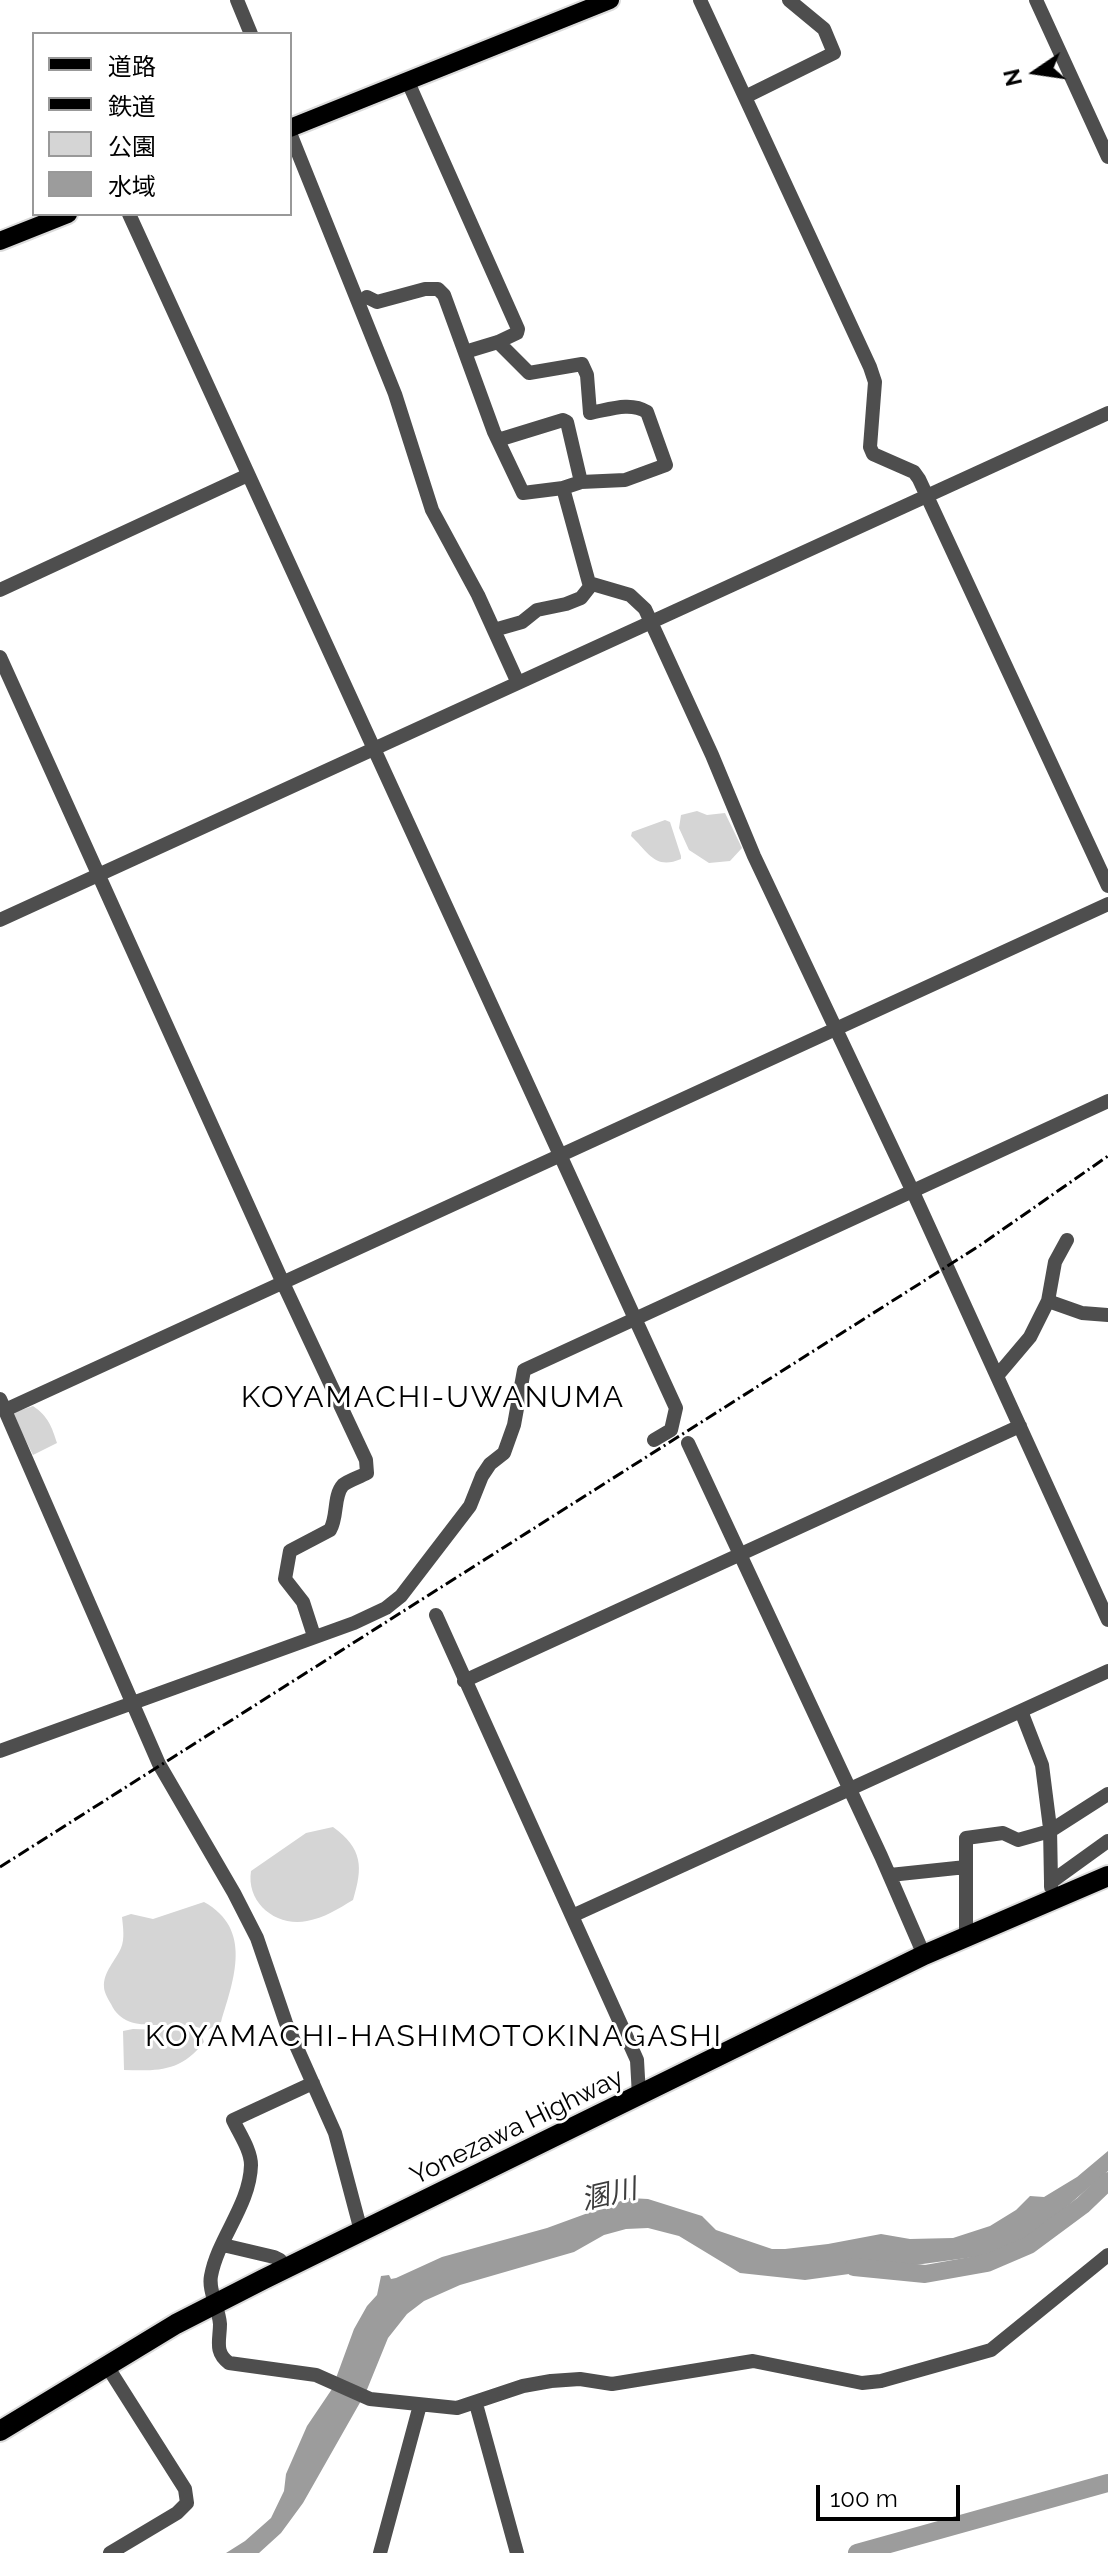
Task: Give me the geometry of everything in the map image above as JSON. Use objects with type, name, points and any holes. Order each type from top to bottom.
[{"type":"highway","points":[[975,1934],[1108,1864]]},
{"type":"highway","points":[[1051,1892],[1108,1876]]},
{"type":"highway","name":"Yonezawa Highway","points":[[0,2431],[217,2303],[924,1955],[975,1934]]},
{"type":"main road","points":[[292,129],[610,0]]},
{"type":"main road","points":[[0,240],[63,216]]},
{"type":"street","points":[[237,0],[250,32]]},
{"type":"street","points":[[700,0],[875,382],[870,447],[873,454],[914,472],[1108,886]]},
{"type":"street","points":[[745,97],[834,53],[824,29],[789,0]]},
{"type":"street","points":[[1036,0],[1108,157]]},
{"type":"street","points":[[408,82],[516,319],[517,333],[465,352]]},
{"type":"street","points":[[292,135],[395,394],[432,510],[478,595],[518,683]]},
{"type":"street","points":[[130,216],[676,1408],[671,1430],[654,1440]]},
{"type":"street","points":[[367,297],[377,302],[425,289],[438,289],[444,295],[498,440],[523,493],[563,488],[581,482],[625,480],[666,465],[647,412],[641,408],[620,406],[590,413]]},
{"type":"street","points":[[498,342],[529,373],[582,364],[587,375],[590,413],[571,440]]},
{"type":"street","points":[[0,920],[1108,413]]},
{"type":"street","points":[[498,440],[563,420],[567,422],[581,482]]},
{"type":"street","points":[[0,590],[248,475]]},
{"type":"street","points":[[563,488],[589,583],[630,595],[645,609],[754,856],[838,1030],[1108,1620]]},
{"type":"street","points":[[494,630],[522,622],[537,610],[581,598],[592,584]]},
{"type":"street","points":[[0,657],[366,1460],[367,1473],[344,1484],[339,1493],[330,1530],[290,1551],[285,1579],[303,1602],[314,1636]]},
{"type":"street","points":[[361,2231],[335,2133],[286,2023],[257,1938],[159,1764],[2,1405],[283,1283],[1108,904]]},
{"type":"street","points":[[0,1751],[354,1623],[386,1608],[401,1596],[430,1562],[470,1506],[482,1476],[504,1453],[514,1425],[524,1370],[1108,1101]]},
{"type":"street","points":[[997,1376],[1030,1337],[1048,1301],[1055,1262],[1067,1240]]},
{"type":"street","points":[[1048,1301],[1082,1313],[1108,1315]]},
{"type":"street","points":[[464,1681],[1020,1426]]},
{"type":"street","points":[[688,1443],[890,1875],[924,1955]]},
{"type":"street","points":[[436,1615],[637,2060],[639,2096]]},
{"type":"street","points":[[572,1916],[1108,1671]]},
{"type":"street","points":[[1021,1711],[1042,1765],[1050,1831],[1051,1892]]},
{"type":"street","points":[[975,1934],[966,1867],[966,1838],[1003,1833],[1018,1840],[1050,1831],[1108,1794]]},
{"type":"street","points":[[1051,1892],[1108,1841]]},
{"type":"street","points":[[890,1875],[966,1867]]},
{"type":"street","points":[[313,2083],[233,2120],[251,2163],[239,2210],[211,2278],[220,2326],[217,2342],[219,2352],[226,2361],[316,2375],[370,2399],[457,2408],[523,2386],[551,2381],[580,2379],[612,2384],[753,2361],[862,2383],[881,2381],[991,2350],[1108,2255]]},
{"type":"street","points":[[223,2245],[274,2257],[287,2268]]},
{"type":"street","points":[[107,2366],[185,2489],[187,2503],[177,2513],[110,2553]]},
{"type":"street","points":[[476,2404],[517,2553]]},
{"type":"street","points":[[380,2553],[420,2405]]},
{"type":"green space","points":[[697,811],[707,815],[725,813],[742,848],[730,861],[709,863],[689,850],[679,828],[681,815]]},
{"type":"green space","points":[[665,820],[670,822],[681,856],[681,859],[672,862],[653,858],[631,836],[632,832]]},
{"type":"green space","points":[[33,1406],[49,1422],[57,1443],[33,1455],[12,1413]]},
{"type":"green space","points":[[333,1827],[350,1843],[358,1859],[353,1900],[307,1921],[295,1922],[274,1916],[253,1893],[251,1871],[306,1833]]},
{"type":"green space","points":[[204,1902],[219,1913],[229,1926],[234,1940],[234,1972],[221,2022],[206,2031],[195,2026],[141,2024],[119,2015],[107,1998],[104,1982],[122,1944],[122,1917],[131,1914],[153,1919]]},
{"type":"green space","points":[[123,2031],[193,2031],[202,2036],[204,2042],[187,2059],[168,2068],[124,2070]]},
{"type":"water","points":[[1108,2151],[1108,2171],[1034,2235],[996,2254],[805,2280],[740,2273],[679,2236],[648,2228],[626,2229],[604,2235],[574,2252],[460,2285],[424,2301],[407,2314],[388,2338],[366,2392],[303,2503],[281,2533],[259,2553],[226,2553],[271,2518],[307,2426],[332,2389],[354,2329],[377,2295],[381,2276],[396,2278],[442,2257],[547,2228],[629,2198],[648,2199],[702,2216],[716,2230],[772,2249],[828,2244],[881,2234],[910,2239],[953,2238],[990,2226],[1016,2210],[1030,2196],[1044,2197],[1077,2177]]},
{"type":"waterway","name":"溷川","points":[[854,2267],[925,2274],[987,2263],[1029,2245],[1083,2205],[1108,2181]]},
{"type":"waterway","points":[[857,2553],[1108,2483]]},
{"type":"railway","points":[[0,1867],[979,1246],[1108,1156]]},
{"type":"district","name":"KOYAMACHI-UWANUMA","points":[[433,1398]]},
{"type":"district","name":"KOYAMACHI-HASHIMOTOKINAGASHI","points":[[434,2037]]}]
